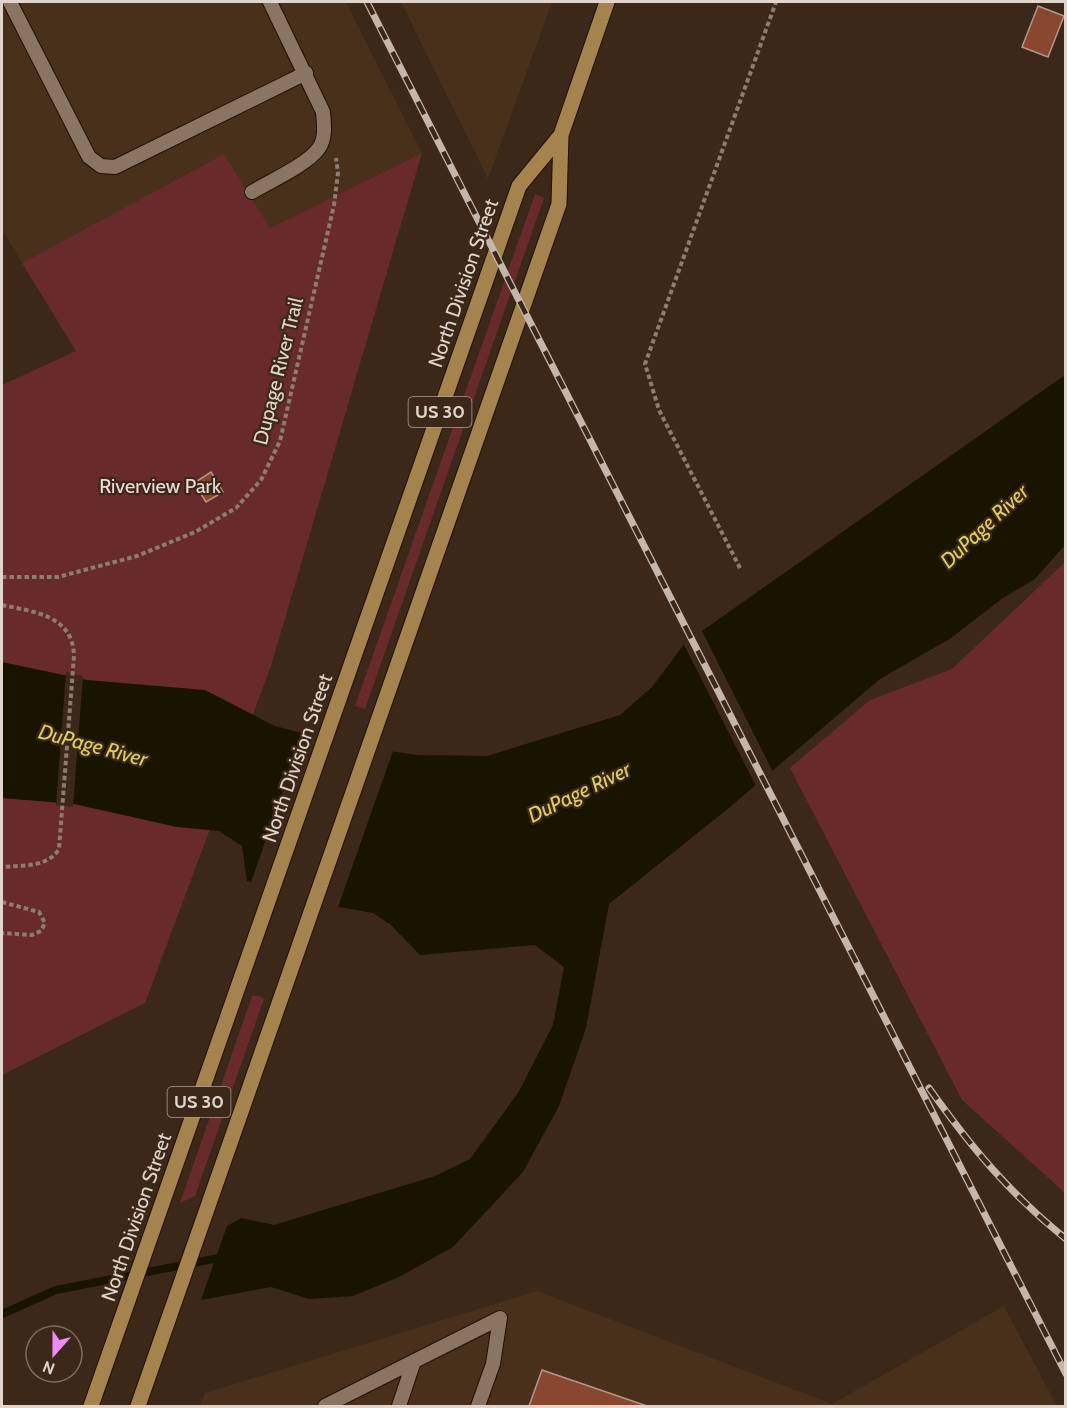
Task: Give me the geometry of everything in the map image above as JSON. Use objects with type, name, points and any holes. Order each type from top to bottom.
[{"type":"main road","name":"North Division Street","points":[[138,1407],[559,204],[561,135],[607,2]]},
{"type":"main road","name":"North Division Street","points":[[92,1404],[519,186],[561,135]]},
{"type":"lane","points":[[10,2],[89,157],[101,166],[116,167],[306,72]]},
{"type":"lane","points":[[252,192],[309,157],[320,147],[325,130],[323,112],[306,72],[270,2]]},
{"type":"lane","points":[[325,1407],[500,1318],[493,1364],[478,1407]]},
{"type":"lane","points":[[399,1407],[414,1361]]},
{"type":"path","points":[[740,568],[658,410],[645,364],[776,2]]},
{"type":"path","name":"Dupage River Trail","points":[[2,578],[58,577],[137,556],[195,532],[236,508],[261,480],[280,441],[334,205],[338,173],[336,151],[325,130]]},
{"type":"path","points":[[2,605],[59,621],[69,632],[74,656],[59,849],[53,859],[39,864],[2,867]]},
{"type":"path","points":[[2,903],[39,912],[45,923],[41,931],[32,935],[2,933]]},
{"type":"shaded area","points":[[2,2],[346,2],[422,153],[270,228],[219,157],[22,263],[2,229]]},
{"type":"shaded area","points":[[401,2],[552,2],[488,179]]},
{"type":"shaded area","points":[[537,1291],[832,1404],[1004,1306],[1057,1406],[200,1406],[205,1393]]},
{"type":"green space","name":"Riverview Park","points":[[422,153],[271,666],[145,1003],[2,1075],[2,385],[76,351],[22,263],[224,154],[270,228]]},
{"type":"green space","points":[[535,194],[544,198],[365,709],[355,706]]},
{"type":"green space","points":[[1065,562],[1065,1193],[962,1100],[790,768],[870,700],[952,669]]},
{"type":"green space","points":[[252,996],[260,996],[264,999],[195,1196],[180,1203]]},
{"type":"water","name":"DuPage River","points":[[1065,375],[1065,545],[1035,579],[1003,598],[951,638],[880,679],[730,807],[609,904],[586,1028],[559,1106],[523,1172],[453,1247],[399,1277],[353,1296],[309,1299],[271,1287],[201,1300],[227,1226],[241,1218],[274,1225],[435,1176],[470,1159],[518,1093],[553,1025],[564,967],[535,945],[420,955],[391,925],[373,913],[339,907],[247,881],[242,846],[219,831],[177,827],[74,804],[2,798],[2,662],[87,680],[205,690],[275,726],[343,744],[417,755],[487,756],[620,715],[652,687],[685,643]]},
{"type":"pier","points":[[700,627],[774,774],[757,788],[682,641]]},
{"type":"pier","points":[[66,672],[83,676],[73,807],[56,805]]},
{"type":"pier","points":[[304,731],[343,741],[394,748],[337,910],[250,885]]},
{"type":"building","points":[[1038,6],[1064,16],[1048,57],[1022,47]]},
{"type":"building","points":[[211,472],[223,492],[206,502],[194,483]]},
{"type":"building","points":[[542,1370],[647,1406],[529,1406]]},
{"type":"waterway","points":[[2,1314],[56,1290],[224,1257]]},
{"type":"railway","points":[[367,2],[1066,1374]]},
{"type":"railway","points":[[929,1088],[960,1130],[1009,1187],[1066,1239]]}]
